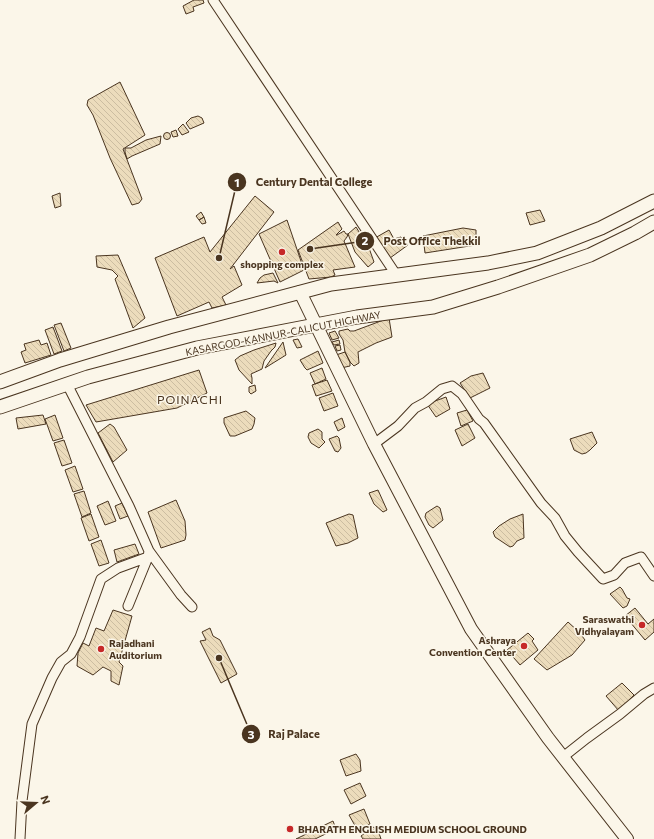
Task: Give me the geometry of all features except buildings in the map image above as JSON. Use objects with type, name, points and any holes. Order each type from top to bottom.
[{"type":"highway","points":[[0,382],[60,360],[169,327],[331,284],[488,263],[537,253],[601,228],[654,201]]},
{"type":"highway","name":"KASARGOD-KANNUR-CALICUT HIGHWAY","points":[[0,407],[88,377],[197,348],[357,317],[433,307],[590,256],[654,222]]},
{"type":"main road","points":[[300,292],[374,444],[471,629],[564,757],[627,839]]},
{"type":"street","points":[[213,0],[397,276]]},
{"type":"street","points":[[67,384],[129,506],[149,554],[192,607]]},
{"type":"street","points":[[374,444],[398,426],[415,408],[430,399],[442,389],[452,386],[462,394],[479,419],[484,423],[541,503],[555,518],[565,536],[603,579],[614,575],[625,563],[641,557],[654,576]]},
{"type":"street","points":[[128,606],[149,554]]},
{"type":"street","points":[[20,839],[22,801],[32,724],[52,678],[61,662],[71,654],[102,579],[118,568],[149,554]]},
{"type":"street","points":[[564,757],[644,694],[654,688]]},
{"type":"place","name":"Post Office Thekkil","points":[[310,249]]},
{"type":"place","name":"shopping complex","points":[[282,252]]},
{"type":"place","name":"Century Dental College","points":[[219,258]]},
{"type":"place","name":"Saraswathi Vidhyalayam","points":[[642,625]]},
{"type":"place","name":"Ashraya Convention Center","points":[[524,646]]},
{"type":"place","name":"Rajadhani Auditorium","points":[[101,649]]},
{"type":"place","name":"Raj Palace","points":[[219,658]]},
{"type":"place","name":"BHARATH ENGLISH MEDIUM SCHOOL GROUND","points":[[290,829]]},
{"type":"district","name":"POINACHI","points":[[190,399]]}]
